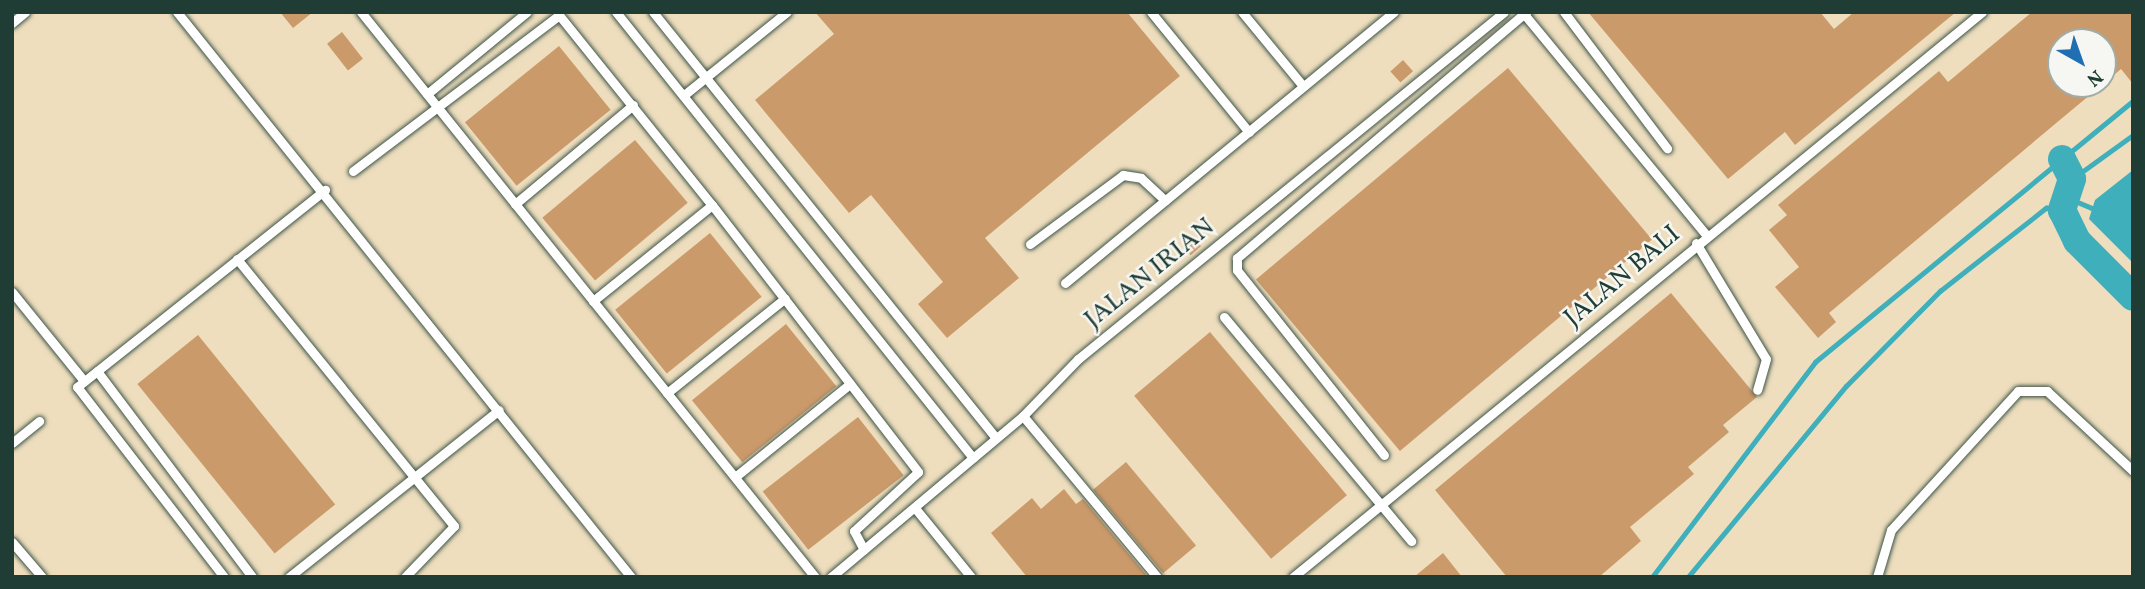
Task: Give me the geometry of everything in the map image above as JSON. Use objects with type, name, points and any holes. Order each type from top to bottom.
[{"type":"lane","points":[[12,23],[25,12]]},
{"type":"lane","points":[[177,12],[325,190],[631,577]]},
{"type":"lane","points":[[361,12],[815,577]]},
{"type":"lane","points":[[427,94],[527,12]]},
{"type":"lane","points":[[616,12],[973,458]]},
{"type":"lane","points":[[653,12],[996,438]]},
{"type":"lane","points":[[684,95],[787,12]]},
{"type":"lane","points":[[1151,12],[1249,132]]},
{"type":"lane","points":[[1242,12],[1303,86]]},
{"type":"lane","points":[[1065,283],[1394,12]]},
{"type":"lane","name":"JALAN IRIAN","points":[[831,577],[1023,416],[1078,359],[1504,12]]},
{"type":"lane","points":[[1564,12],[1667,148]]},
{"type":"lane","name":"JALAN BALI","points":[[1293,577],[1696,243],[1982,12]]},
{"type":"lane","points":[[1384,455],[1237,270],[1237,258],[1525,13],[1706,235]]},
{"type":"lane","points":[[354,171],[559,15],[712,205],[918,472],[854,531],[864,550]]},
{"type":"lane","points":[[515,204],[633,105]]},
{"type":"lane","points":[[1030,244],[1123,175],[1141,178],[1166,200]]},
{"type":"lane","points":[[80,384],[325,190]]},
{"type":"lane","points":[[593,301],[712,205]]},
{"type":"lane","points":[[1696,243],[1762,349],[1767,368],[1757,390]]},
{"type":"lane","points":[[237,259],[411,478],[455,528],[416,573],[405,577]]},
{"type":"lane","points":[[12,292],[224,577]]},
{"type":"lane","points":[[667,393],[785,298]]},
{"type":"lane","points":[[1224,317],[1411,541]]},
{"type":"lane","points":[[97,371],[252,577]]},
{"type":"lane","points":[[735,477],[850,384]]},
{"type":"lane","points":[[1877,577],[1891,530],[2018,391],[2047,391],[2133,471]]},
{"type":"lane","points":[[289,577],[499,410]]},
{"type":"lane","points":[[1023,416],[1157,577]]},
{"type":"lane","points":[[12,443],[39,421]]},
{"type":"lane","points":[[915,508],[971,577]]},
{"type":"lane","points":[[12,542],[42,577]]},
{"type":"water","points":[[2133,170],[2133,263],[2089,219],[2095,200]]},
{"type":"building","points":[[280,12],[313,12],[293,28]]},
{"type":"building","points":[[815,12],[1127,12],[1180,76],[985,238],[1019,278],[947,338],[918,304],[943,282],[871,195],[849,213],[755,100],[834,34]]},
{"type":"building","points":[[1588,12],[1820,12],[1834,29],[1854,12],[1956,12],[1795,145],[1785,132],[1728,179]]},
{"type":"building","points":[[2032,12],[2133,12],[2133,84],[2121,69],[2117,72],[2117,28],[2047,28],[2047,98],[2086,98],[1829,313],[1836,322],[1818,338],[1775,287],[1799,267],[1769,230],[1787,215],[1778,205],[1939,71],[1948,82]]},
{"type":"building","points":[[342,32],[363,59],[348,70],[327,44]]},
{"type":"building","points":[[559,46],[611,110],[517,186],[465,122]]},
{"type":"building","points":[[1403,60],[1413,71],[1400,83],[1390,71]]},
{"type":"building","points":[[1508,68],[1652,240],[1400,451],[1256,279]]},
{"type":"building","points":[[635,140],[688,203],[595,281],[542,218]]},
{"type":"building","points":[[710,233],[762,297],[667,374],[615,310]]},
{"type":"building","points":[[1193,237],[1201,246],[1191,255],[1183,246]]},
{"type":"building","points":[[1671,293],[1757,397],[1723,425],[1729,432],[1688,467],[1694,474],[1630,527],[1641,541],[1599,577],[1507,577],[1435,490]]},
{"type":"building","points":[[786,324],[836,386],[742,462],[692,400]]},
{"type":"building","points":[[1210,332],[1347,495],[1271,559],[1134,396]]},
{"type":"building","points":[[198,335],[335,504],[275,554],[137,384]]},
{"type":"building","points":[[858,417],[904,475],[808,550],[763,491]]},
{"type":"building","points":[[1126,462],[1196,545],[1163,573],[1093,490]]},
{"type":"building","points":[[1064,489],[1076,504],[1083,499],[1148,577],[1027,577],[991,533],[1032,498],[1041,509]]},
{"type":"building","points":[[1443,553],[1462,577],[1414,577]]},
{"type":"waterway","points":[[1652,577],[1815,362],[2133,101]]},
{"type":"waterway","points":[[2072,179],[2133,135]]},
{"type":"waterway","points":[[2062,159],[2072,179],[2062,210],[2077,241],[2133,297]]},
{"type":"waterway","points":[[2066,197],[2092,208]]},
{"type":"waterway","points":[[1688,577],[1846,386],[1940,291],[2046,208],[2062,210]]}]
